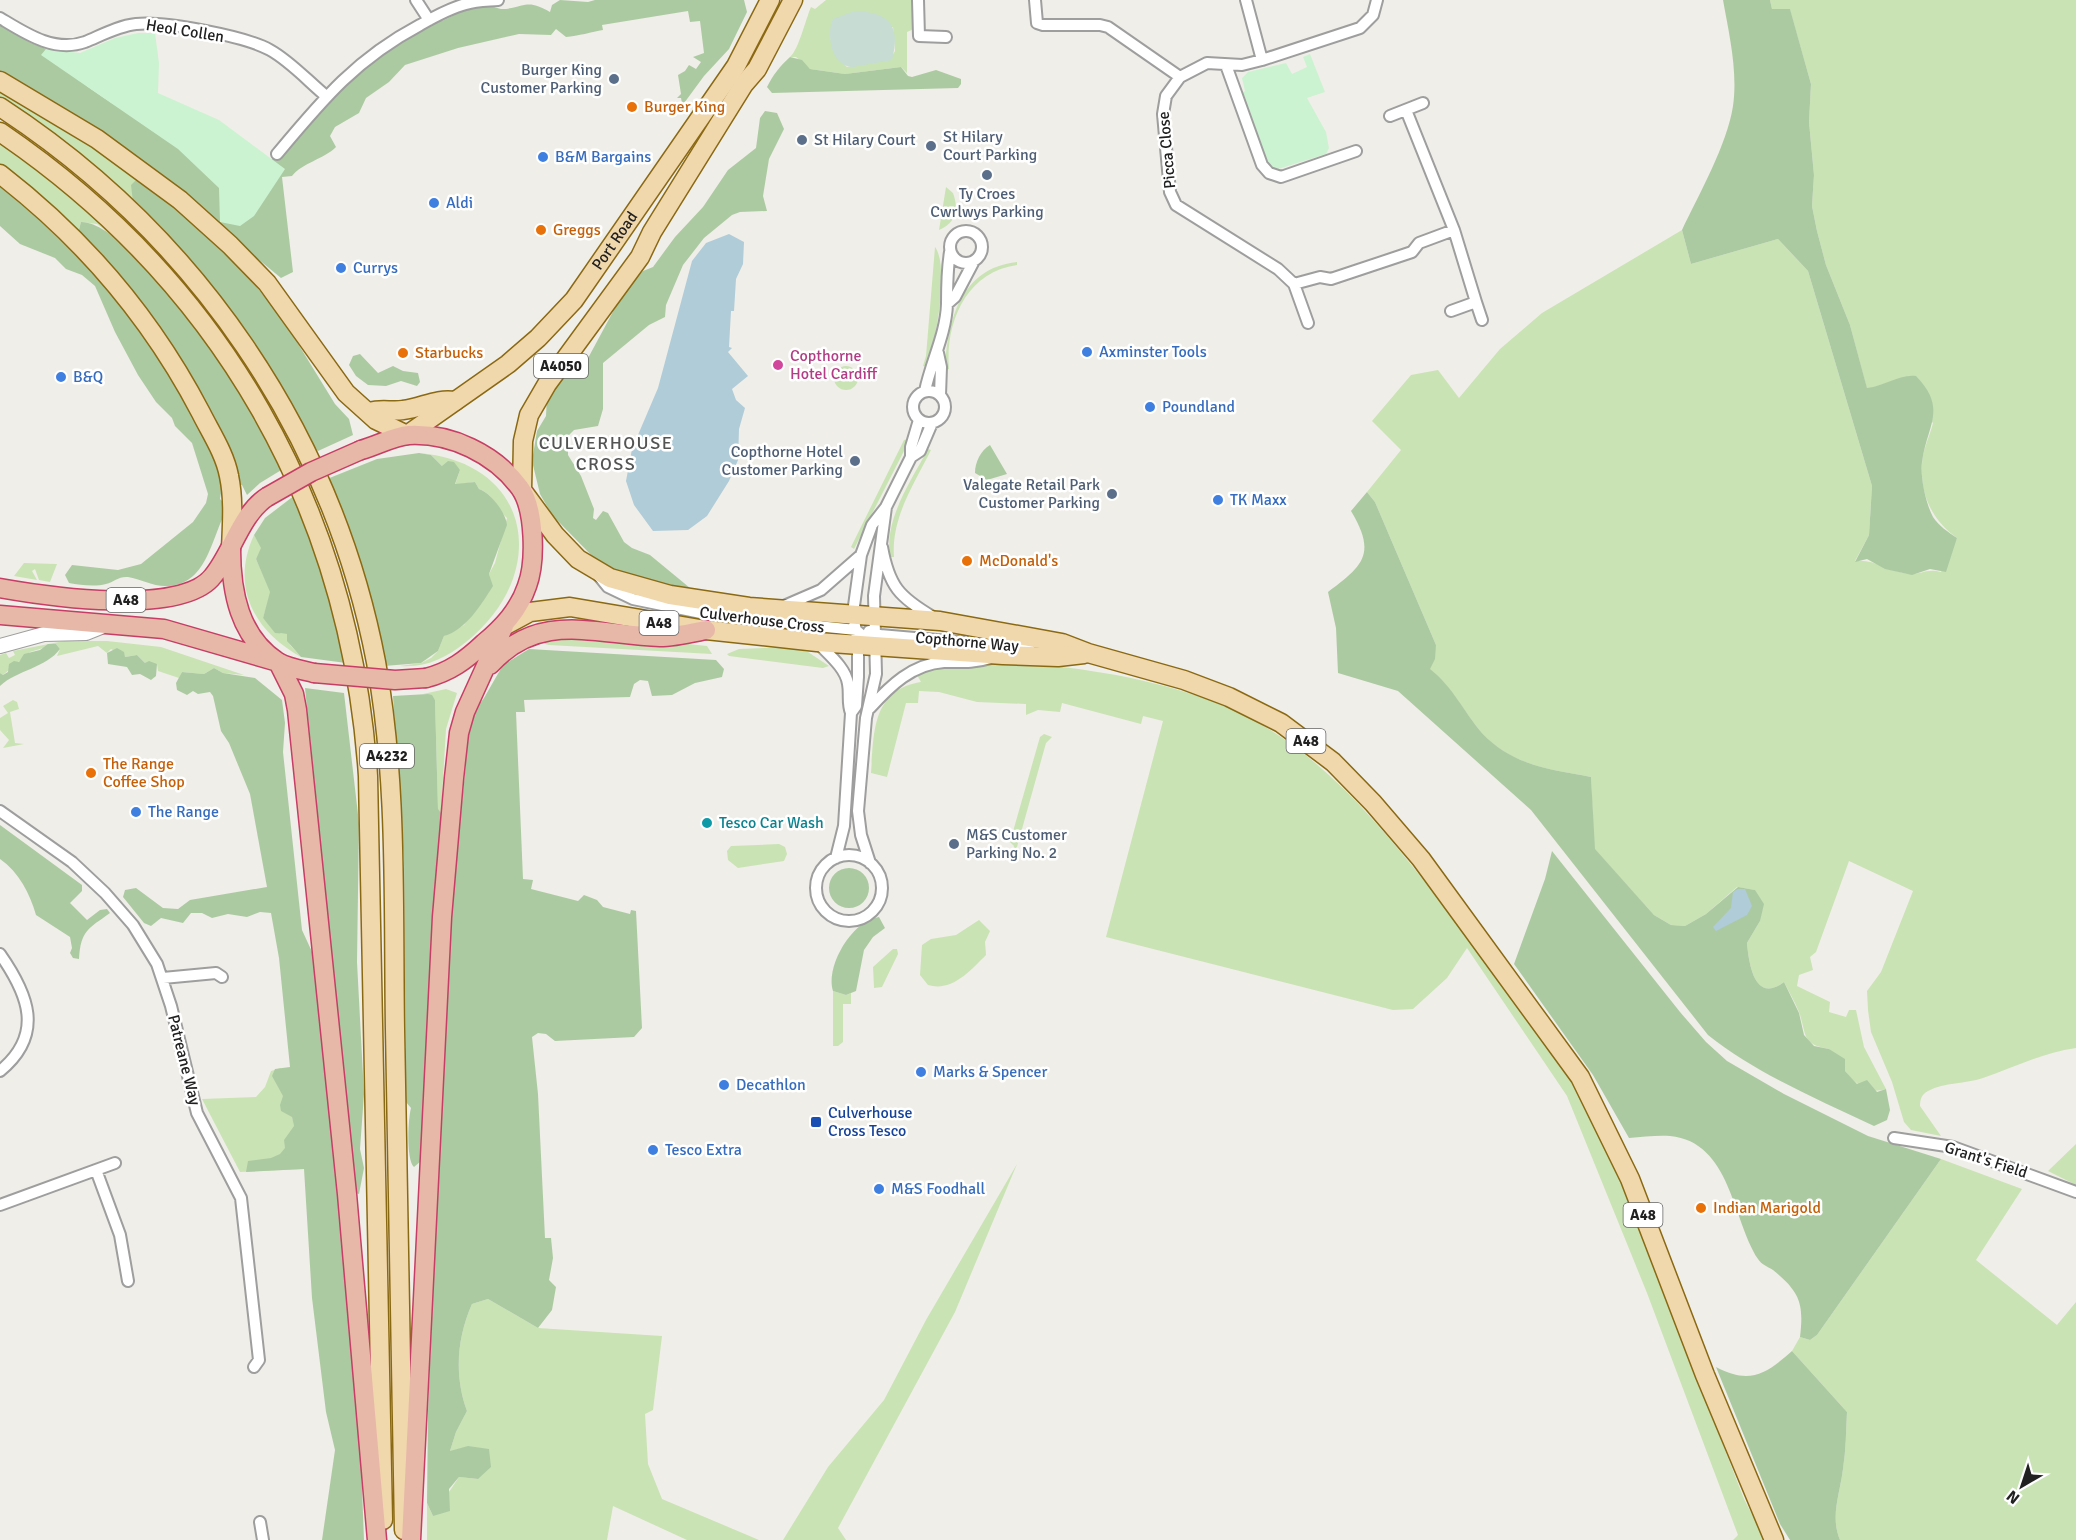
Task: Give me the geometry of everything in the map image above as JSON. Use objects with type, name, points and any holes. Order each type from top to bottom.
[{"type":"highway","points":[[376,1540],[347,1194],[297,710],[294,694],[278,662],[243,621],[234,594],[231,549],[253,511],[267,497],[301,477],[361,450],[407,435],[440,438],[468,446],[493,461],[522,490],[532,533],[533,559],[527,586],[480,675],[459,733],[442,917],[411,1540]]},
{"type":"highway","name":"A48","points":[[0,588],[99,600],[170,596],[199,588],[207,583],[231,549]]},
{"type":"highway","name":"A48","points":[[0,615],[164,629],[278,662]]},
{"type":"highway","points":[[278,662],[314,673],[395,680],[426,678],[450,670],[462,662],[504,626]]},
{"type":"highway","points":[[480,675],[508,648],[527,636],[545,630],[577,629],[662,637],[706,630]]},
{"type":"main road","name":"Port Road","points":[[407,435],[508,364],[538,338],[579,293],[736,66],[770,0]]},
{"type":"main road","name":"Port Road","points":[[522,490],[523,441],[534,404],[640,257],[652,231],[744,84],[756,69],[793,0]]},
{"type":"main road","points":[[0,81],[73,123],[129,160],[180,200],[230,245],[267,283],[336,382],[376,420],[407,435]]},
{"type":"main road","name":"A4232","points":[[0,107],[42,136],[107,188],[173,253],[216,304],[256,360],[300,439],[329,502],[352,567],[376,663],[391,809],[404,1540]]},
{"type":"main road","name":"A4232","points":[[0,132],[50,168],[114,222],[158,267],[199,315],[243,379],[283,449],[311,512],[339,598],[361,704],[368,776],[383,1540]]},
{"type":"main road","points":[[0,174],[48,213],[91,256],[163,346],[187,387],[225,463],[232,495],[231,549]]},
{"type":"main road","points":[[370,412],[381,408],[403,410],[441,399],[457,401]]},
{"type":"main road","name":"A48","points":[[522,490],[568,550],[610,579],[670,596],[775,609],[864,634],[1003,655],[1058,657],[1088,653]]},
{"type":"main road","name":"A48","points":[[504,626],[530,612],[570,607],[706,630],[817,642],[864,634]]},
{"type":"main road","name":"A48","points":[[864,634],[873,615],[940,621],[1062,643],[1088,653],[1204,687],[1281,723],[1333,762],[1355,783],[1421,859],[1580,1077],[1630,1179],[1705,1375],[1774,1540]]},
{"type":"street","points":[[417,0],[429,20]]},
{"type":"street","points":[[277,154],[326,96],[367,57],[429,20],[465,2],[498,0]]},
{"type":"street","points":[[918,0],[919,36],[946,37]]},
{"type":"street","points":[[1035,0],[1037,23],[1108,27],[1180,77],[1207,63],[1226,65],[1262,60],[1360,28],[1373,15],[1377,0]]},
{"type":"street","points":[[1246,0],[1262,60]]},
{"type":"street","name":"Heol Collen","points":[[0,18],[34,38],[58,44],[81,43],[123,26],[145,23],[239,40],[270,50],[326,96]]},
{"type":"street","points":[[1226,65],[1262,165],[1269,173],[1281,177],[1356,151]]},
{"type":"street","name":"Picca Close","points":[[1180,77],[1163,105],[1172,199],[1184,212],[1266,260],[1294,284],[1308,323]]},
{"type":"street","points":[[1390,116],[1424,103]]},
{"type":"street","points":[[1406,110],[1435,187],[1445,202],[1482,321]]},
{"type":"street","points":[[1294,284],[1320,277],[1331,279],[1412,252],[1419,243],[1454,230]]},
{"type":"street","points":[[972,232],[980,239],[982,247],[974,261],[963,263],[953,258],[950,243],[956,234],[972,232]]},
{"type":"street","name":"Copthorne Way","points":[[950,252],[945,294],[947,304],[938,353],[931,364],[925,391],[918,394],[913,405],[920,420],[911,447],[911,457],[886,507],[872,525],[861,555],[864,634],[978,642],[1034,649],[1058,657]]},
{"type":"street","name":"Copthorne Way","points":[[947,304],[955,297],[974,261]]},
{"type":"street","points":[[1451,311],[1476,302]]},
{"type":"street","name":"Copthorne Way","points":[[911,457],[920,451],[932,423],[941,419],[946,409],[940,395],[942,367],[938,353]]},
{"type":"street","points":[[925,391],[933,391],[940,395]]},
{"type":"street","points":[[920,420],[932,423]]},
{"type":"street","name":"Copthorne Way","points":[[873,615],[880,541],[886,507]]},
{"type":"street","name":"Copthorne Way","points":[[880,541],[885,565],[898,593],[911,605],[940,621]]},
{"type":"street","name":"Copthorne Way","points":[[775,609],[820,590],[861,555]]},
{"type":"street","name":"Culverhouse Cross","points":[[590,566],[608,587],[620,594],[670,608],[864,634]]},
{"type":"street","points":[[0,646],[52,632],[86,633],[111,623]]},
{"type":"street","name":"Culverhouse Cross","points":[[817,642],[842,670],[848,683],[851,713],[844,826],[836,858],[823,867],[816,888],[823,909],[842,920],[863,918],[878,904],[882,884],[878,873],[870,863],[858,818],[868,711],[874,685],[864,634]]},
{"type":"street","name":"Culverhouse Cross","points":[[851,713],[856,706],[864,634]]},
{"type":"street","points":[[868,711],[903,676],[921,667],[945,662],[972,664],[1003,655]]},
{"type":"street","name":"Patreane Way","points":[[0,811],[72,862],[105,893],[142,938],[163,978],[191,1095],[202,1123],[241,1198],[259,1360],[255,1367]]},
{"type":"street","points":[[836,858],[854,855],[870,863]]},
{"type":"street","points":[[0,954],[24,993],[28,1022],[18,1052],[0,1071]]},
{"type":"street","points":[[163,978],[216,973],[222,977]]},
{"type":"street","name":"Grant's Field","points":[[1894,1138],[1953,1147],[2076,1192]]},
{"type":"street","points":[[0,1205],[115,1163]]},
{"type":"street","points":[[96,1170],[120,1235],[128,1281]]},
{"type":"street","points":[[260,1522],[263,1540]]},
{"type":"green space","points":[[560,0],[588,2],[595,0],[744,0],[747,12],[729,49],[704,76],[679,110],[674,107],[682,103],[681,98],[677,98],[681,94],[678,75],[689,65],[696,69],[701,62],[693,57],[704,53],[700,21],[690,22],[688,11],[602,25],[603,30],[566,37],[556,29],[551,35],[519,34],[458,48],[405,65],[389,82],[366,98],[359,113],[335,127],[330,136],[336,147],[292,176],[282,177],[293,272],[281,278],[241,245],[230,231],[218,226],[0,74],[0,24],[29,42],[46,49],[88,87],[113,104],[228,136],[272,160],[275,151],[375,55],[442,18],[442,21],[472,6],[485,4],[506,9],[533,5],[550,12],[552,5]]},
{"type":"green space","points":[[826,0],[914,0],[914,29],[907,32],[907,73],[901,67],[845,74],[810,69],[796,57],[790,57],[799,41],[811,7],[815,9]],"holes":[[[893,27],[895,51],[890,59],[847,67],[836,56],[830,36]]]},
{"type":"green space","points":[[1723,0],[1770,0],[1772,9],[1790,9],[1811,84],[1809,122],[1814,175],[1812,206],[1826,265],[1850,325],[1867,388],[1904,377],[1916,376],[1931,398],[1933,418],[1924,449],[1922,475],[1930,512],[1941,526],[1957,538],[1946,572],[1930,569],[1912,575],[1885,569],[1867,559],[1855,562],[1869,535],[1872,486],[1808,271],[1778,239],[1691,264],[1682,230],[1719,153],[1733,106],[1734,66]]},
{"type":"green space","points":[[1770,0],[2076,0],[2076,1048],[2040,1057],[1983,1078],[1941,1086],[1926,1092],[1920,1101],[1920,1106],[1941,1136],[1911,1130],[1904,1122],[1892,1082],[1871,1032],[1868,1010],[1867,991],[1881,972],[1913,891],[1849,861],[1816,952],[1810,957],[1813,970],[1799,975],[1797,986],[1830,1002],[1829,1012],[1846,1017],[1849,1010],[1856,1010],[1864,1047],[1886,1089],[1876,1091],[1853,1080],[1829,1049],[1809,1041],[1797,1008],[1784,982],[1774,988],[1766,988],[1755,979],[1747,943],[1760,921],[1755,890],[1737,887],[1706,914],[1685,926],[1671,925],[1654,915],[1594,849],[1591,777],[1546,768],[1519,759],[1506,753],[1482,733],[1451,692],[1429,669],[1436,645],[1375,502],[1367,492],[1401,450],[1372,421],[1411,375],[1438,370],[1459,398],[1500,349],[1542,313],[1682,230],[1691,264],[1778,239],[1808,271],[1872,486],[1869,535],[1855,561],[1869,562],[1909,574],[1941,572],[1957,538],[1935,516],[1923,487],[1922,459],[1933,423],[1892,382],[1867,389],[1850,325],[1826,265],[1812,206],[1814,175],[1809,122],[1811,84],[1790,10],[1772,9]]},
{"type":"green space","points":[[855,11],[878,15],[890,24],[895,39],[892,60],[853,67],[846,66],[835,56],[830,41],[833,19]]},
{"type":"green space","points":[[138,33],[155,33],[159,63],[158,93],[219,120],[285,169],[254,216],[240,226],[220,222],[219,188],[178,149],[41,55],[46,49],[80,53],[115,38]]},
{"type":"green space","points":[[1310,54],[1325,92],[1307,98],[1326,132],[1329,148],[1326,154],[1275,170],[1269,165],[1243,92],[1245,91],[1242,78],[1248,72],[1286,63],[1292,74],[1307,67],[1303,57]]},
{"type":"green space","points":[[790,57],[802,60],[810,69],[845,74],[901,67],[908,76],[912,77],[936,70],[961,79],[961,84],[958,88],[772,93],[767,87]]},
{"type":"green space","points":[[0,88],[70,129],[146,182],[133,202],[95,168],[0,98]]},
{"type":"green space","points":[[765,111],[777,113],[784,129],[769,159],[763,196],[767,211],[740,212],[732,215],[704,238],[683,265],[666,305],[665,317],[649,325],[603,363],[603,409],[598,426],[574,430],[568,436],[568,455],[581,476],[594,509],[593,518],[596,520],[603,511],[608,513],[624,542],[650,555],[690,588],[683,590],[621,576],[597,561],[552,515],[540,494],[532,461],[537,431],[546,416],[547,397],[577,362],[587,360],[622,295],[643,271],[653,267],[675,237],[703,207],[728,170],[756,148],[760,118]]},
{"type":"green space","points":[[0,142],[70,193],[132,251],[97,224],[81,222],[78,233],[0,166]]},
{"type":"green space","points":[[136,180],[146,182],[191,217],[243,270],[284,321],[335,404],[349,419],[353,435],[318,451],[313,447],[263,357],[133,202],[131,185]]},
{"type":"green space","points":[[0,182],[77,250],[150,340],[210,446],[223,481],[220,499],[224,503],[225,513],[205,560],[190,579],[179,584],[160,586],[125,577],[92,586],[69,583],[65,575],[72,565],[118,570],[141,564],[193,522],[206,503],[208,494],[192,443],[175,426],[172,418],[156,402],[138,375],[115,332],[95,286],[82,275],[66,269],[55,258],[20,244],[0,226]]},
{"type":"green space","points":[[946,187],[953,193],[956,210],[949,224],[939,230]]},
{"type":"green space","points":[[81,222],[98,227],[119,241],[141,261],[206,337],[233,376],[283,469],[260,483],[247,495],[242,485],[238,484],[228,456],[78,233]]},
{"type":"green space","points":[[935,247],[941,271],[940,306],[927,367],[923,366],[926,356]]},
{"type":"green space","points":[[1017,262],[1017,265],[999,270],[984,278],[962,302],[951,334],[949,369],[945,370],[949,334],[960,300],[982,275],[998,266]]},
{"type":"green space","points":[[360,354],[378,373],[393,366],[403,371],[418,373],[420,382],[417,386],[401,381],[386,386],[368,385],[356,376],[349,365],[353,356]]},
{"type":"green space","points":[[846,366],[851,367],[857,373],[857,383],[851,389],[846,390],[841,389],[835,383],[834,378],[835,373],[841,367]]},
{"type":"green space","points":[[908,439],[854,549],[851,547],[904,440]]},
{"type":"green space","points":[[990,445],[1007,474],[987,480],[975,473],[975,469],[981,453]]},
{"type":"green space","points":[[928,449],[931,450],[900,515],[894,543],[894,557],[890,557],[889,543],[895,515]]},
{"type":"green space","points":[[419,453],[431,455],[442,466],[448,461],[454,462],[460,470],[455,484],[475,482],[479,489],[497,504],[507,525],[489,574],[493,586],[466,623],[444,636],[438,651],[421,663],[384,666],[353,544],[327,479],[377,459]]},
{"type":"green space","points":[[432,456],[457,461],[487,477],[507,500],[517,526],[518,555],[510,586],[493,615],[466,642],[451,653],[427,664],[400,666],[421,663],[431,658],[438,651],[444,636],[464,625],[492,586],[489,574],[495,563],[507,518],[492,498],[479,489],[475,482],[455,485],[460,470],[442,466]]},
{"type":"green space","points":[[1367,492],[1375,502],[1436,645],[1435,659],[1430,669],[1452,692],[1482,733],[1506,753],[1519,759],[1547,768],[1591,777],[1595,849],[1654,915],[1671,925],[1685,926],[1706,914],[1738,887],[1755,890],[1764,904],[1760,921],[1747,943],[1755,979],[1766,988],[1774,988],[1784,982],[1799,1013],[1804,1035],[1814,1046],[1829,1049],[1845,1059],[1845,1071],[1857,1084],[1867,1080],[1877,1092],[1886,1089],[1890,1110],[1887,1120],[1874,1126],[1831,1106],[1767,1074],[1708,1035],[1531,810],[1398,691],[1338,673],[1336,628],[1328,592],[1358,566],[1362,558],[1363,538],[1351,511]]},
{"type":"green space","points":[[295,495],[322,567],[346,663],[301,657],[287,641],[287,634],[275,633],[263,618],[270,592],[256,559],[261,548],[254,535],[265,518]]},
{"type":"green space","points":[[254,535],[262,548],[256,559],[271,592],[263,618],[281,634],[287,634],[290,645],[301,657],[270,634],[259,621],[251,606],[246,590],[245,572],[247,554]]},
{"type":"green space","points":[[24,563],[57,564],[50,582],[39,580],[35,569],[32,571],[37,580],[14,576]]},
{"type":"green space","points":[[542,635],[604,635],[707,646],[712,654],[549,645],[545,644]]},
{"type":"green space","points":[[64,641],[107,641],[161,647],[244,675],[223,673],[214,668],[204,674],[182,672],[179,678],[158,671],[157,664],[145,663],[137,655],[125,657],[111,649],[107,653],[98,646],[57,656],[60,649],[56,644],[30,652],[3,675],[0,673],[0,655],[6,653],[9,658],[15,655],[13,651]]},
{"type":"green space","points":[[48,644],[56,644],[60,649],[47,661],[0,686],[0,673],[3,675],[8,672],[9,664],[14,661],[19,662],[24,654],[40,650]]},
{"type":"green space","points":[[786,647],[808,652],[829,666],[823,668],[727,654],[739,649]]},
{"type":"green space","points":[[117,648],[124,652],[125,657],[137,655],[145,663],[149,661],[157,664],[156,676],[151,680],[140,674],[132,675],[127,667],[108,664],[107,653]]},
{"type":"green space","points":[[529,649],[716,660],[724,669],[722,677],[695,683],[672,695],[652,696],[648,681],[640,680],[634,684],[630,697],[524,700],[525,712],[516,712],[523,879],[533,880],[531,889],[578,901],[584,895],[597,900],[603,907],[630,914],[631,910],[636,911],[642,1028],[634,1037],[555,1041],[546,1034],[538,1033],[532,1037],[538,1094],[545,1238],[551,1238],[553,1258],[549,1280],[556,1287],[552,1310],[538,1328],[488,1299],[472,1304],[463,1330],[459,1357],[460,1384],[467,1411],[456,1432],[450,1451],[468,1446],[489,1449],[491,1467],[478,1479],[459,1477],[449,1489],[450,1511],[433,1516],[427,1503],[428,1411],[445,1010],[466,763],[463,760],[477,701],[481,702],[484,698],[503,665]]},
{"type":"green space","points":[[1009,662],[1113,674],[1189,693],[1246,716],[1305,754],[1331,777],[1380,828],[1520,1003],[1555,1053],[1583,1100],[1624,1190],[1744,1499],[1765,1540],[1733,1540],[1738,1535],[1647,1293],[1567,1096],[1467,948],[1447,978],[1413,1009],[1393,1010],[1106,937],[1163,721],[1143,716],[1141,724],[1062,703],[1060,712],[1038,710],[1026,715],[1026,704],[977,702],[939,692],[919,691],[918,703],[906,703],[887,777],[871,773],[875,728],[884,703],[905,687],[921,682],[916,673]]},
{"type":"green space","points":[[214,668],[223,673],[255,678],[282,700],[285,723],[283,752],[302,930],[313,954],[317,976],[359,1411],[364,1540],[322,1540],[335,1450],[326,1412],[312,1298],[304,1169],[246,1172],[248,1161],[271,1158],[280,1154],[285,1148],[284,1140],[294,1126],[292,1117],[281,1111],[283,1096],[272,1076],[275,1069],[290,1067],[279,958],[271,913],[260,912],[247,917],[228,914],[212,918],[202,913],[191,913],[183,923],[161,918],[151,926],[144,923],[123,897],[125,890],[136,888],[163,908],[178,909],[190,900],[267,887],[250,794],[229,743],[221,731],[213,696],[210,692],[198,694],[193,691],[187,695],[177,690],[176,683],[182,672],[204,674]]},
{"type":"green space","points":[[305,688],[344,693],[359,823],[357,962],[364,1094],[360,1149],[364,1168],[359,1194],[356,1193]]},
{"type":"green space","points":[[446,689],[457,693],[446,729],[441,813],[438,810],[435,700],[428,694],[423,694]]},
{"type":"green space","points":[[432,695],[435,700],[438,809],[441,813],[421,1161],[414,1167],[411,1163],[409,1148],[411,1108],[406,1102],[404,862],[393,696]]},
{"type":"green space","points":[[13,700],[17,702],[19,709],[10,712],[15,743],[24,744],[3,748],[9,740],[0,730],[0,718],[8,713],[3,706]]},
{"type":"green space","points":[[1044,734],[1052,737],[1046,743],[1015,854],[1012,853],[1014,846],[1010,842],[1040,737]]},
{"type":"green space","points":[[0,825],[82,885],[82,891],[70,903],[87,920],[100,910],[107,909],[110,913],[87,931],[79,959],[73,958],[70,953],[72,948],[70,937],[36,915],[23,884],[13,870],[0,859]]},
{"type":"green space","points":[[779,844],[785,847],[787,854],[784,861],[738,868],[728,860],[727,851],[731,846]]},
{"type":"green space","points":[[1552,851],[1680,1012],[1706,1042],[1727,1061],[1784,1094],[1868,1136],[1941,1159],[1817,1335],[1810,1340],[1800,1337],[1801,1315],[1798,1299],[1782,1278],[1758,1259],[1718,1167],[1706,1152],[1690,1141],[1670,1136],[1629,1138],[1593,1075],[1514,964],[1545,879]]},
{"type":"green space","points":[[849,868],[857,869],[863,874],[868,880],[868,896],[863,902],[857,907],[849,908],[841,907],[835,902],[830,896],[829,888],[830,880],[835,874],[841,869]]},
{"type":"green space","points":[[879,917],[885,928],[873,937],[864,950],[856,991],[846,995],[833,991],[833,970],[843,946],[859,926]]},
{"type":"green space","points":[[979,920],[990,931],[985,942],[986,955],[953,983],[945,986],[928,985],[920,975],[922,945],[931,939],[956,935]]},
{"type":"green space","points":[[893,949],[897,949],[898,954],[882,987],[874,988],[873,967]]},
{"type":"green space","points":[[833,991],[846,995],[851,993],[851,1004],[843,1004],[843,1042],[838,1046],[833,1046]]},
{"type":"green space","points":[[281,1068],[304,1169],[240,1172],[202,1099],[256,1097],[265,1087],[271,1071]]},
{"type":"green space","points":[[2076,1144],[2076,1185],[2048,1171]]},
{"type":"green space","points":[[1941,1159],[2022,1189],[1976,1260],[2057,1325],[2076,1302],[2076,1540],[1840,1540],[1836,1514],[1844,1462],[1847,1412],[1792,1351],[1800,1337],[1810,1340],[1817,1335]]},
{"type":"green space","points":[[1017,1164],[955,1312],[838,1528],[846,1540],[783,1540],[828,1467],[884,1400],[926,1320]]},
{"type":"green space","points":[[488,1299],[538,1328],[662,1336],[653,1410],[645,1414],[648,1464],[662,1499],[759,1540],[687,1540],[613,1506],[607,1540],[427,1540],[427,1503],[433,1516],[459,1477],[478,1479],[450,1451],[456,1432],[467,1411],[459,1370],[463,1330],[472,1304]]},
{"type":"green space","points":[[1792,1351],[1847,1412],[1844,1462],[1836,1514],[1840,1540],[1790,1540],[1780,1524],[1716,1367],[1748,1376],[1774,1366]]},
{"type":"water","points":[[729,234],[744,242],[743,264],[736,279],[734,311],[731,311],[729,347],[732,348],[728,352],[748,376],[732,389],[736,400],[745,408],[739,429],[738,460],[729,481],[707,516],[688,530],[653,531],[634,505],[626,481],[632,449],[658,388],[692,261],[706,243]]},
{"type":"water","points":[[1745,889],[1752,906],[1747,915],[1716,931],[1713,927],[1731,908],[1733,892]]},
{"type":"place","name":"Burger King Customer Parking","points":[[614,79]]},
{"type":"place","name":"Burger King","points":[[632,107]]},
{"type":"place","name":"St Hilary Court","points":[[802,140]]},
{"type":"place","name":"St Hilary Court Parking","points":[[931,146]]},
{"type":"place","name":"B&M Bargains","points":[[543,157]]},
{"type":"place","name":"Ty Croes Cwrlwys Parking","points":[[987,175]]},
{"type":"place","name":"Aldi","points":[[434,203]]},
{"type":"place","name":"Greggs","points":[[541,230]]},
{"type":"place","name":"Currys","points":[[341,268]]},
{"type":"place","name":"Axminster Tools","points":[[1087,352]]},
{"type":"place","name":"Starbucks","points":[[403,353]]},
{"type":"place","name":"Copthorne Hotel Cardiff","points":[[778,365]]},
{"type":"place","name":"B&Q","points":[[61,377]]},
{"type":"place","name":"Poundland","points":[[1150,407]]},
{"type":"place","name":"Copthorne Hotel Customer Parking","points":[[855,461]]},
{"type":"place","name":"Valegate Retail Park Customer Parking","points":[[1112,494]]},
{"type":"place","name":"TK Maxx","points":[[1218,500]]},
{"type":"place","name":"McDonald's","points":[[967,561]]},
{"type":"place","name":"The Range Coffee Shop","points":[[91,773]]},
{"type":"place","name":"The Range","points":[[136,812]]},
{"type":"place","name":"Tesco Car Wash","points":[[707,823]]},
{"type":"place","name":"M&S Customer Parking No. 2","points":[[954,844]]},
{"type":"place","name":"Marks & Spencer","points":[[921,1072]]},
{"type":"place","name":"Decathlon","points":[[724,1085]]},
{"type":"place","name":"Culverhouse Cross Tesco","points":[[816,1122]]},
{"type":"place","name":"Tesco Extra","points":[[653,1150]]},
{"type":"place","name":"M&S Foodhall","points":[[879,1189]]},
{"type":"place","name":"Indian Marigold","points":[[1701,1208]]},
{"type":"district","name":"CULVERHOUSE CROSS","points":[[606,453]]}]
